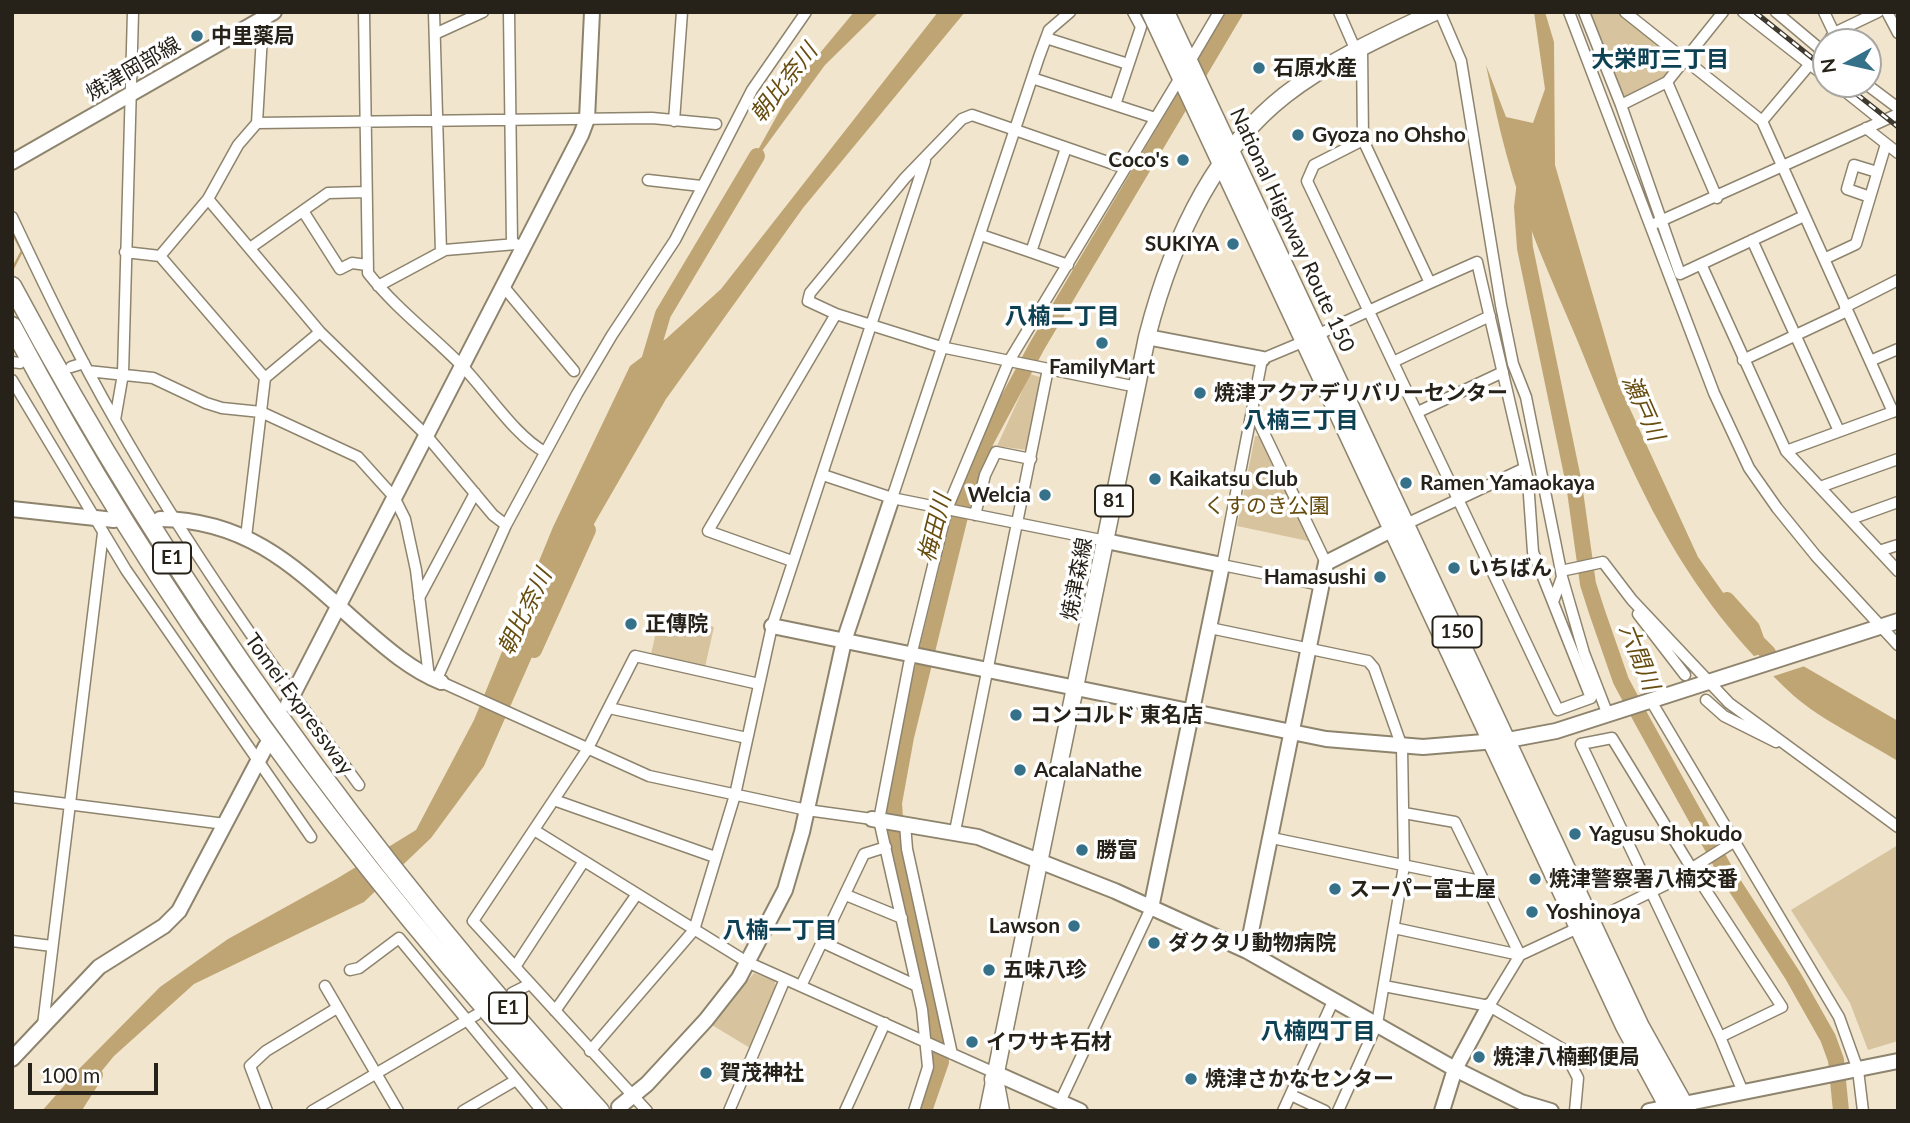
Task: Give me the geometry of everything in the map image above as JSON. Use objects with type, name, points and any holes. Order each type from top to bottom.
[{"type":"highway","name":"National Highway Route 150","points":[[1152,12],[1227,158],[1501,741],[1586,924],[1625,1026],[1677,1108]]},
{"type":"highway","name":"National Highway Route 150","points":[[1165,12],[1189,80]]},
{"type":"highway","name":"Tomei Expressway","points":[[12,286],[107,455],[177,567],[346,823]]},
{"type":"highway","name":"Tomei Expressway","points":[[12,326],[64,420],[165,583],[245,700],[577,1111]]},
{"type":"highway","name":"Tomei Expressway","points":[[414,909],[600,1111]]},
{"type":"highway","points":[[995,1076],[1000,1111]]},
{"type":"main road","name":"焼津森線","points":[[988,1111],[1147,337],[1157,298],[1178,242],[1227,158],[1247,131],[1286,94],[1359,49],[1435,12]]},
{"type":"street","points":[[115,421],[123,374],[132,12]]},
{"type":"street","points":[[365,12],[368,273],[391,302],[462,366],[531,442],[545,452]]},
{"type":"street","points":[[434,12],[437,33],[441,252]]},
{"type":"street","points":[[437,33],[483,12]]},
{"type":"street","points":[[509,12],[510,121],[518,244]]},
{"type":"street","points":[[290,699],[503,286],[518,244],[587,119],[592,12]]},
{"type":"street","points":[[674,121],[682,12]]},
{"type":"street","points":[[435,680],[506,525],[545,452],[612,335],[675,240],[752,90],[806,12]]},
{"type":"street","points":[[619,1107],[633,1097],[706,1020],[747,962],[785,890],[807,810],[844,641],[1046,38],[1049,30],[1070,12]]},
{"type":"street","points":[[1115,105],[1141,27],[1133,12]]},
{"type":"street","points":[[914,1111],[928,1067],[927,1043],[917,986],[878,820],[913,656],[950,510],[1012,362],[1155,118],[1189,80],[1219,12]]},
{"type":"street","points":[[1339,12],[1359,49],[1363,140],[1430,283]]},
{"type":"street","points":[[1435,12],[1461,61],[1513,364],[1526,397],[1562,572],[1584,653],[1609,715]]},
{"type":"street","points":[[1569,12],[1714,393],[1749,468],[1816,556],[1898,645]]},
{"type":"street","points":[[1584,12],[1621,105],[1680,274],[1804,216]]},
{"type":"street","points":[[1625,12],[1762,121],[1870,362],[1895,411],[1786,451]]},
{"type":"street","points":[[1621,105],[1667,82],[1723,12]]},
{"type":"street","points":[[1743,12],[1810,64],[1762,121]]},
{"type":"street","points":[[1776,12],[1812,35]]},
{"type":"street","points":[[1853,28],[1878,12]]},
{"type":"street","points":[[1887,12],[1898,33]]},
{"type":"street","points":[[160,256],[208,199],[238,145],[257,122],[269,15]]},
{"type":"street","name":"焼津岡部線","points":[[12,162],[269,15]]},
{"type":"street","points":[[1046,38],[1128,64]]},
{"type":"street","points":[[1032,78],[1155,118]]},
{"type":"street","points":[[1667,82],[1717,198]]},
{"type":"street","points":[[1882,96],[1898,108]]},
{"type":"street","points":[[1854,98],[1881,120]]},
{"type":"street","points":[[1649,226],[1783,169],[1898,114]]},
{"type":"street","points":[[1125,168],[972,115],[962,119],[925,161],[905,178],[810,293],[808,301],[813,306],[836,314],[942,347],[1137,387]]},
{"type":"street","points":[[257,122],[587,119],[716,124]]},
{"type":"street","points":[[1866,128],[1898,153]]},
{"type":"street","points":[[1147,337],[1262,359],[1311,338],[1370,310],[1477,261],[1530,494],[1531,547],[1591,698],[1558,710],[1370,310],[1307,181],[1314,164],[1363,140]]},
{"type":"street","points":[[1824,260],[1856,244],[1886,144]]},
{"type":"street","points":[[1031,252],[1066,148]]},
{"type":"street","points":[[590,1051],[694,930],[735,795],[772,626],[925,161]]},
{"type":"street","points":[[1870,197],[1847,189],[1854,165],[1877,172]]},
{"type":"street","points":[[648,180],[701,186]]},
{"type":"street","points":[[250,248],[328,193],[366,192]]},
{"type":"street","points":[[208,199],[320,332],[426,435],[493,515],[506,525]]},
{"type":"street","points":[[303,211],[340,270],[352,263],[367,265]]},
{"type":"street","points":[[12,217],[115,421],[175,520],[290,699],[359,785]]},
{"type":"street","points":[[981,235],[1068,265]]},
{"type":"street","points":[[1752,240],[1839,431]]},
{"type":"street","points":[[379,286],[441,252],[518,244]]},
{"type":"street","points":[[125,252],[160,256],[265,378]]},
{"type":"street","points":[[1701,264],[1786,451],[1898,572]]},
{"type":"street","points":[[1744,360],[1898,280]]},
{"type":"street","points":[[503,286],[574,371]]},
{"type":"street","points":[[792,561],[708,531],[836,314]]},
{"type":"street","points":[[1394,362],[1490,316]]},
{"type":"street","points":[[246,537],[265,378],[320,332]]},
{"type":"street","points":[[1870,362],[1898,349]]},
{"type":"street","points":[[1060,1102],[1150,908],[1193,713],[1262,359]]},
{"type":"street","points":[[71,367],[153,378],[222,408],[261,412],[358,457],[394,497],[411,537],[419,598],[435,680]]},
{"type":"street","points":[[956,831],[1031,458],[1045,368]]},
{"type":"street","points":[[1418,412],[1503,372]]},
{"type":"street","points":[[12,380],[93,518],[311,837]]},
{"type":"street","points":[[1247,951],[1326,563],[1253,410]]},
{"type":"street","points":[[973,515],[992,456],[1001,451],[1031,458]]},
{"type":"street","points":[[1820,488],[1898,459]]},
{"type":"street","points":[[1326,563],[1523,469]]},
{"type":"street","points":[[823,475],[892,498],[1321,585]]},
{"type":"street","points":[[419,598],[475,493]]},
{"type":"street","points":[[1851,519],[1898,502]]},
{"type":"street","points":[[12,509],[114,520]]},
{"type":"street","points":[[160,519],[246,537],[274,552],[396,656],[435,680],[587,750],[649,776],[807,810],[956,831],[1041,862],[1247,951],[1455,1069],[1521,1102],[1551,1111]]},
{"type":"street","points":[[43,1025],[103,533]]},
{"type":"street","points":[[1879,551],[1898,545]]},
{"type":"street","points":[[1562,572],[1601,562],[1632,600],[1740,712],[1898,827]]},
{"type":"street","points":[[1553,602],[1562,572]]},
{"type":"street","points":[[1632,600],[1639,616],[1685,675]]},
{"type":"street","points":[[772,626],[1293,733],[1402,747],[1501,741],[1556,731],[1898,621]]},
{"type":"street","points":[[1210,628],[1364,659],[1372,664],[1402,747],[1404,866],[1384,986],[1377,1024],[1338,1111]]},
{"type":"street","points":[[647,1111],[473,921],[587,750],[635,656],[759,684]]},
{"type":"street","points":[[1706,700],[1724,716],[1769,741],[1784,743]]},
{"type":"street","points":[[1649,702],[1839,1017],[1856,1070],[1863,1111]]},
{"type":"street","points":[[609,708],[747,738]]},
{"type":"street","points":[[1720,1037],[1782,1007],[1696,866],[1612,738],[1581,744],[1720,1037],[1743,1092]]},
{"type":"street","points":[[12,1059],[99,967],[164,926],[179,911],[266,746]]},
{"type":"street","points":[[12,797],[225,824]]},
{"type":"street","points":[[554,800],[715,857]]},
{"type":"street","points":[[1404,813],[1455,822],[1520,955]]},
{"type":"street","points":[[904,824],[951,1054]]},
{"type":"street","points":[[534,830],[747,962],[885,1023],[995,1076],[1080,1111]]},
{"type":"street","points":[[1272,838],[1485,882]]},
{"type":"street","points":[[1442,1111],[1455,1069],[1520,955],[1652,892],[1733,843]]},
{"type":"street","points":[[802,986],[864,854],[886,847]]},
{"type":"street","points":[[515,967],[584,861]]},
{"type":"street","points":[[555,1012],[637,894]]},
{"type":"street","points":[[846,895],[902,918]]},
{"type":"street","points":[[1394,928],[1520,955]]},
{"type":"street","points":[[350,970],[359,968],[399,938],[542,1111]]},
{"type":"street","points":[[12,941],[52,946]]},
{"type":"street","points":[[822,942],[917,986]]},
{"type":"street","points":[[730,1111],[785,979]]},
{"type":"street","points":[[512,993],[530,984]]},
{"type":"street","points":[[325,986],[398,1111]]},
{"type":"street","points":[[1384,986],[1489,1006],[1563,1049],[1578,1078],[1575,1111]]},
{"type":"street","points":[[1283,1111],[1334,999]]},
{"type":"street","points":[[267,1111],[250,1066],[265,1051],[337,1008]]},
{"type":"street","points":[[312,1111],[476,1015]]},
{"type":"street","points":[[845,1111],[885,1023]]},
{"type":"street","points":[[1649,1111],[1677,1108],[1898,1061]]},
{"type":"street","points":[[463,1111],[516,1080]]},
{"type":"street","points":[[1291,1095],[1325,1111]]},
{"type":"green space","points":[[1588,12],[1618,12],[1677,60],[1677,64],[1659,82],[1622,98]]},
{"type":"green space","points":[[1030,374],[1043,378],[1027,450],[997,446]]},
{"type":"green space","name":"くすのき公園","points":[[1255,436],[1262,436],[1313,542],[1237,526]]},
{"type":"green space","points":[[660,615],[714,627],[705,667],[651,654]]},
{"type":"green space","points":[[1898,845],[1898,1041],[1868,1050],[1850,1003],[1791,910]]},
{"type":"green space","points":[[754,973],[775,981],[776,989],[750,1048],[712,1025]]},
{"type":"water","points":[[854,12],[879,12],[825,65],[743,177],[795,83]]},
{"type":"water","points":[[938,12],[965,12],[803,208],[666,399],[579,550],[484,766],[431,838],[364,902],[194,984],[114,1056],[69,1111],[42,1111],[76,1072],[160,987],[228,939],[338,878],[416,830],[474,720],[553,527],[630,366],[667,338],[721,289]]},
{"type":"water","points":[[1534,12],[1545,12],[1554,42],[1555,165],[1619,385],[1698,557],[1755,638],[1898,721],[1898,761],[1805,705],[1754,656],[1720,616],[1690,574],[1641,488],[1529,225],[1498,120],[1486,65],[1506,117],[1533,123],[1545,89]]},
{"type":"pier","points":[[1780,648],[1808,665],[1771,677],[1751,657]]},
{"type":"waterway","name":"梅田川","points":[[924,1111],[941,1062],[935,1018],[897,848],[894,803],[906,737],[964,500],[986,441],[1037,346],[1235,12]]},
{"type":"waterway","name":"朝比奈川","points":[[647,368],[663,314],[757,156]]},
{"type":"waterway","name":"六間川","points":[[1525,182],[1522,207],[1525,248],[1574,484],[1588,584],[1597,612],[1621,681],[1642,720],[1726,872],[1793,976],[1828,1038],[1836,1060],[1841,1111]]},
{"type":"waterway","points":[[12,232],[22,251],[12,270]]},
{"type":"waterway","name":"朝比奈川","points":[[534,650],[588,530]]},
{"type":"waterway","name":"瀬戸川","points":[[1727,600],[1752,628],[1757,642],[1768,653]]},
{"type":"waterway","name":"朝比奈川","points":[[72,1111],[95,1075]]},
{"type":"railway","points":[[1755,12],[1812,58]]},
{"type":"railway","points":[[1862,98],[1898,127]]},
{"type":"place","name":"中里薬局","points":[[197,36]]},
{"type":"place","name":"石原水産","points":[[1259,68]]},
{"type":"place","name":"Gyoza no Ohsho","points":[[1298,135]]},
{"type":"place","name":"Coco's","points":[[1183,160]]},
{"type":"place","name":"SUKIYA","points":[[1233,244]]},
{"type":"place","name":"FamilyMart","points":[[1102,343]]},
{"type":"place","name":"焼津アクアデリバリーセンター","points":[[1200,393]]},
{"type":"place","name":"Kaikatsu Club","points":[[1155,479]]},
{"type":"place","name":"Ramen Yamaokaya","points":[[1406,483]]},
{"type":"place","name":"Welcia","points":[[1045,495]]},
{"type":"place","name":"いちばん","points":[[1454,568]]},
{"type":"place","name":"Hamasushi","points":[[1380,577]]},
{"type":"place","name":"正傳院","points":[[631,624]]},
{"type":"place","name":"コンコルド 東名店","points":[[1016,715]]},
{"type":"place","name":"AcalaNathe","points":[[1020,770]]},
{"type":"place","name":"Yagusu Shokudo","points":[[1575,834]]},
{"type":"place","name":"勝富","points":[[1082,850]]},
{"type":"place","name":"焼津警察署八楠交番","points":[[1535,879]]},
{"type":"place","name":"スーパー富士屋","points":[[1335,889]]},
{"type":"place","name":"Yoshinoya","points":[[1532,912]]},
{"type":"place","name":"Lawson","points":[[1074,926]]},
{"type":"place","name":"ダクタリ動物病院","points":[[1154,943]]},
{"type":"place","name":"五味八珍","points":[[989,970]]},
{"type":"place","name":"イワサキ石材","points":[[972,1042]]},
{"type":"place","name":"焼津八楠郵便局","points":[[1479,1057]]},
{"type":"place","name":"賀茂神社","points":[[706,1073]]},
{"type":"place","name":"焼津さかなセンター","points":[[1191,1079]]},
{"type":"district","name":"大栄町三丁目","points":[[1660,60]]},
{"type":"district","name":"八楠二丁目","points":[[1062,317]]},
{"type":"district","name":"八楠三丁目","points":[[1301,421]]},
{"type":"district","name":"八楠一丁目","points":[[780,931]]},
{"type":"district","name":"八楠四丁目","points":[[1318,1032]]}]
